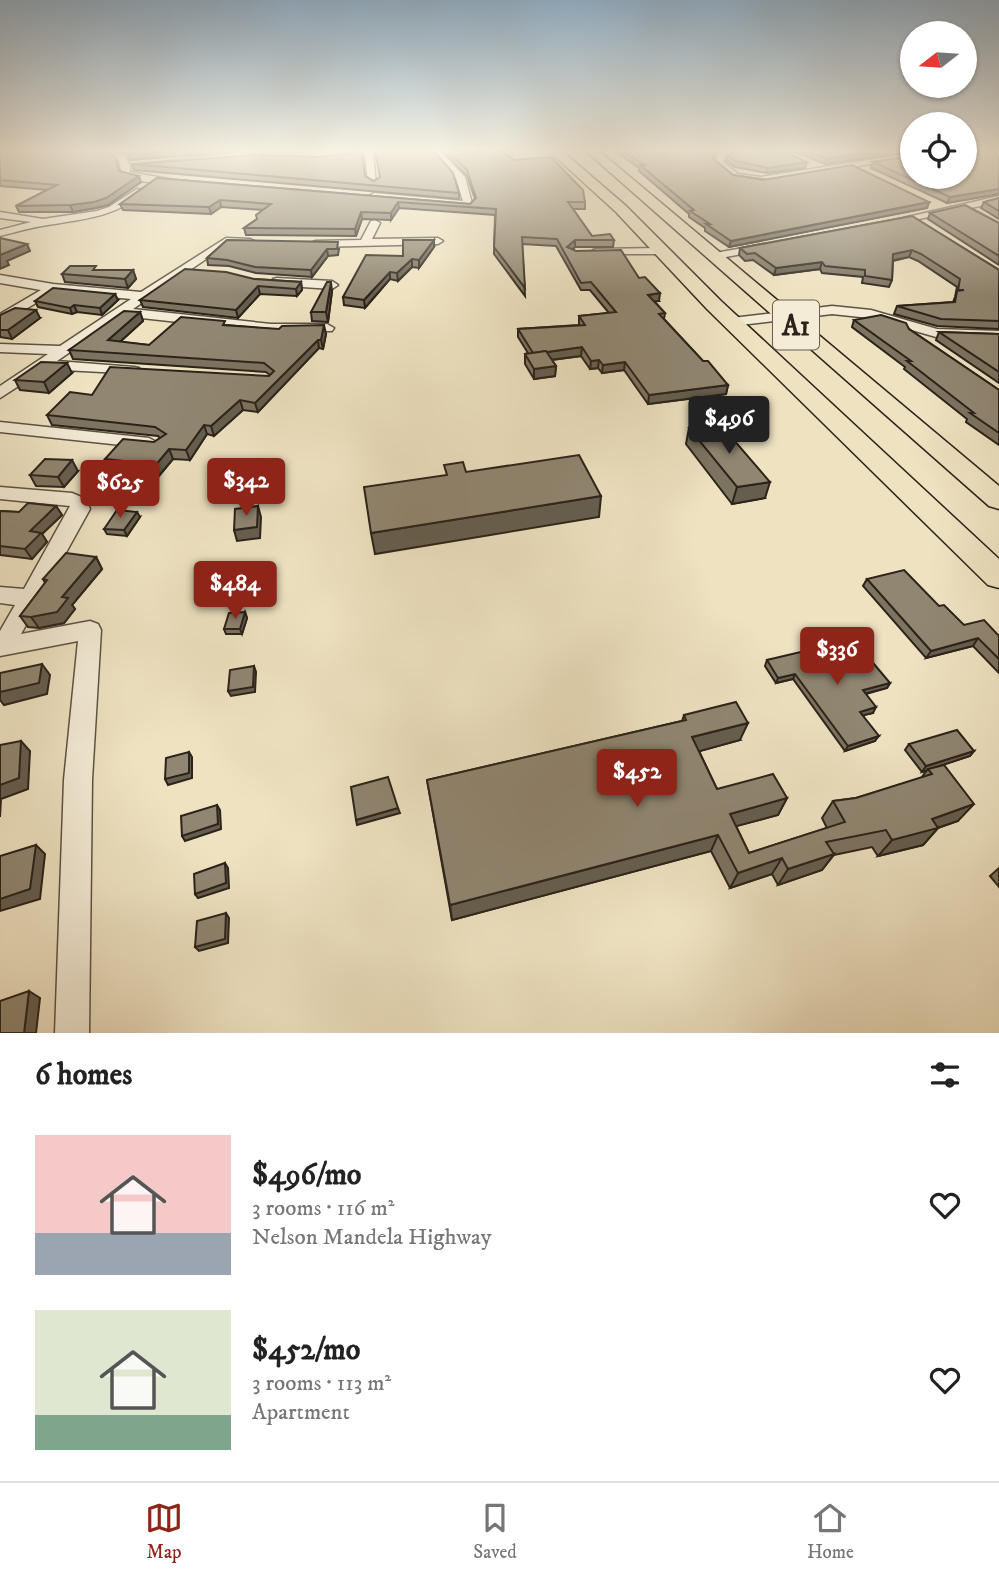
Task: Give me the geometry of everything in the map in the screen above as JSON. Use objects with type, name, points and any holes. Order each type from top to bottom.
[{"type":"highway","name":"A1","points":[[610,199],[732,322],[999,577]]},
{"type":"highway","name":"A1","points":[[648,199],[999,500]]},
{"type":"street","points":[[0,233],[45,222],[85,217],[113,209],[127,199]]},
{"type":"street","points":[[399,199],[469,205],[467,199]]},
{"type":"street","points":[[872,225],[998,199]]},
{"type":"street","points":[[934,205],[946,210]]},
{"type":"street","points":[[963,205],[975,212]]},
{"type":"street","points":[[0,215],[45,222]]},
{"type":"street","points":[[914,217],[925,224]]},
{"type":"street","points":[[365,243],[375,223]]},
{"type":"street","points":[[0,393],[123,312],[142,296],[186,270],[244,228]]},
{"type":"street","points":[[306,240],[365,243],[438,241]]},
{"type":"street","points":[[226,241],[264,243]]},
{"type":"street","points":[[715,257],[777,244]]},
{"type":"street","points":[[582,252],[659,251]]},
{"type":"street","points":[[186,270],[205,271]]},
{"type":"street","points":[[0,279],[53,288],[142,296]]},
{"type":"street","points":[[266,281],[331,285]]},
{"type":"street","points":[[5,317],[53,288]]},
{"type":"street","points":[[732,322],[832,310],[871,314],[936,333],[999,335]]},
{"type":"street","points":[[123,312],[271,328],[327,328]]},
{"type":"street","points":[[903,325],[935,348]]},
{"type":"street","points":[[0,348],[65,351]]},
{"type":"street","points":[[44,365],[155,372]]},
{"type":"street","points":[[0,427],[158,444]]},
{"type":"street","points":[[0,493],[72,499],[79,503],[80,509],[2,647]]},
{"type":"street","points":[[0,595],[30,598]]},
{"type":"street","points":[[2,647],[90,630],[78,780],[72,1033]]},
{"type":"building","points":[[29,199],[102,199],[70,205],[16,206]]},
{"type":"building","points":[[127,199],[412,199],[470,204],[475,199],[585,199],[585,202],[568,202],[592,236],[610,234],[614,240],[575,240],[567,247],[576,251],[621,250],[639,278],[645,277],[660,293],[648,295],[665,313],[659,314],[703,361],[708,361],[728,385],[649,395],[625,362],[603,365],[599,360],[591,361],[582,347],[533,353],[518,329],[585,325],[579,316],[616,312],[591,282],[581,283],[557,239],[522,237],[525,288],[494,247],[496,209],[398,202],[391,213],[361,212],[355,229],[244,228],[271,204],[220,200],[209,207],[120,204]]},
{"type":"building","points":[[681,199],[923,199],[929,202],[731,241],[690,211],[694,210]]},
{"type":"building","points":[[999,199],[999,211],[984,202]]},
{"type":"building","points":[[965,205],[999,223],[999,256],[930,213]]},
{"type":"building","points":[[912,216],[999,270],[999,321],[941,319],[897,306],[955,302],[957,291],[964,290],[958,290],[960,279],[912,250],[893,254],[892,280],[865,276],[865,270],[825,266],[822,262],[776,268],[755,253],[747,254],[740,248]]},
{"type":"building","points":[[0,238],[27,244],[0,255]]},
{"type":"building","points":[[227,240],[338,242],[337,249],[327,249],[311,270],[255,267],[207,258]]},
{"type":"building","points":[[403,240],[434,240],[419,260],[412,259],[397,273],[390,272],[364,300],[343,297],[366,255],[403,256]]},
{"type":"building","points":[[70,266],[96,266],[93,270],[133,270],[125,279],[62,274]]},
{"type":"building","points":[[185,269],[226,272],[254,279],[301,282],[296,289],[258,286],[236,310],[140,300]]},
{"type":"building","points":[[327,282],[331,282],[326,312],[311,312]]},
{"type":"building","points":[[53,288],[115,294],[100,308],[74,305],[70,308],[35,301]]},
{"type":"building","points":[[15,308],[36,310],[8,330],[0,330],[0,315]]},
{"type":"building","points":[[124,311],[140,312],[108,340],[149,345],[181,317],[225,321],[223,325],[279,329],[282,326],[324,325],[321,340],[255,403],[240,400],[211,426],[204,425],[186,450],[169,449],[139,485],[114,483],[133,462],[105,459],[123,439],[154,442],[166,434],[155,427],[47,415],[70,392],[92,395],[110,367],[269,376],[274,371],[264,363],[69,350]]},
{"type":"building","points":[[881,315],[906,323],[909,329],[999,390],[999,433],[970,413],[974,413],[907,361],[911,361],[854,320]]},
{"type":"building","points":[[939,332],[999,334],[999,372]]},
{"type":"building","points":[[546,351],[556,366],[534,369],[525,354]]},
{"type":"building","points":[[41,362],[67,363],[44,382],[15,380]]},
{"type":"building","points":[[713,424],[720,433],[727,432],[770,482],[737,487],[689,428]]},
{"type":"building","points":[[579,455],[601,496],[371,533],[364,487],[447,475],[444,465],[463,462],[466,472]]},
{"type":"building","points":[[45,459],[72,460],[58,477],[30,475]]},
{"type":"building","points":[[28,503],[56,506],[30,531],[41,533],[25,549],[0,546],[0,511],[19,512]]},
{"type":"building","points":[[258,506],[257,527],[234,530],[235,509]]},
{"type":"building","points":[[117,510],[137,512],[124,530],[104,529]]},
{"type":"building","points":[[66,553],[96,557],[62,597],[68,598],[57,612],[31,617],[20,616],[47,580],[43,579]]},
{"type":"building","points":[[904,570],[939,606],[944,605],[964,625],[984,620],[999,636],[999,659],[978,638],[931,651],[867,579]]},
{"type":"building","points":[[245,612],[240,629],[224,629],[229,613]]},
{"type":"building","points":[[858,645],[890,683],[863,690],[876,707],[860,712],[879,736],[848,746],[795,674],[778,678],[767,660],[813,649],[818,655]]},
{"type":"building","points":[[42,664],[39,683],[0,692],[0,673]]},
{"type":"building","points":[[254,666],[253,687],[228,691],[230,670]]},
{"type":"building","points":[[736,702],[748,723],[692,737],[717,789],[773,774],[787,798],[730,814],[749,853],[845,822],[833,801],[856,798],[932,774],[928,769],[944,765],[974,804],[932,819],[938,828],[892,840],[886,830],[826,842],[834,854],[788,869],[782,858],[738,873],[718,835],[450,905],[427,780],[686,720],[684,715]]},
{"type":"building","points":[[957,730],[974,751],[926,766],[909,744]]},
{"type":"building","points":[[21,741],[19,778],[0,785],[0,745]]},
{"type":"building","points":[[189,752],[189,773],[165,779],[166,758]]},
{"type":"building","points":[[388,777],[398,808],[356,820],[351,787]]},
{"type":"building","points":[[217,805],[218,824],[182,836],[181,816]]},
{"type":"building","points":[[36,845],[30,889],[0,899],[0,856]]},
{"type":"building","points":[[225,863],[226,883],[195,894],[194,874]]},
{"type":"building","points":[[226,913],[225,939],[195,947],[197,921]]},
{"type":"building","points":[[29,991],[24,1033],[0,1033],[0,1001]]}]
